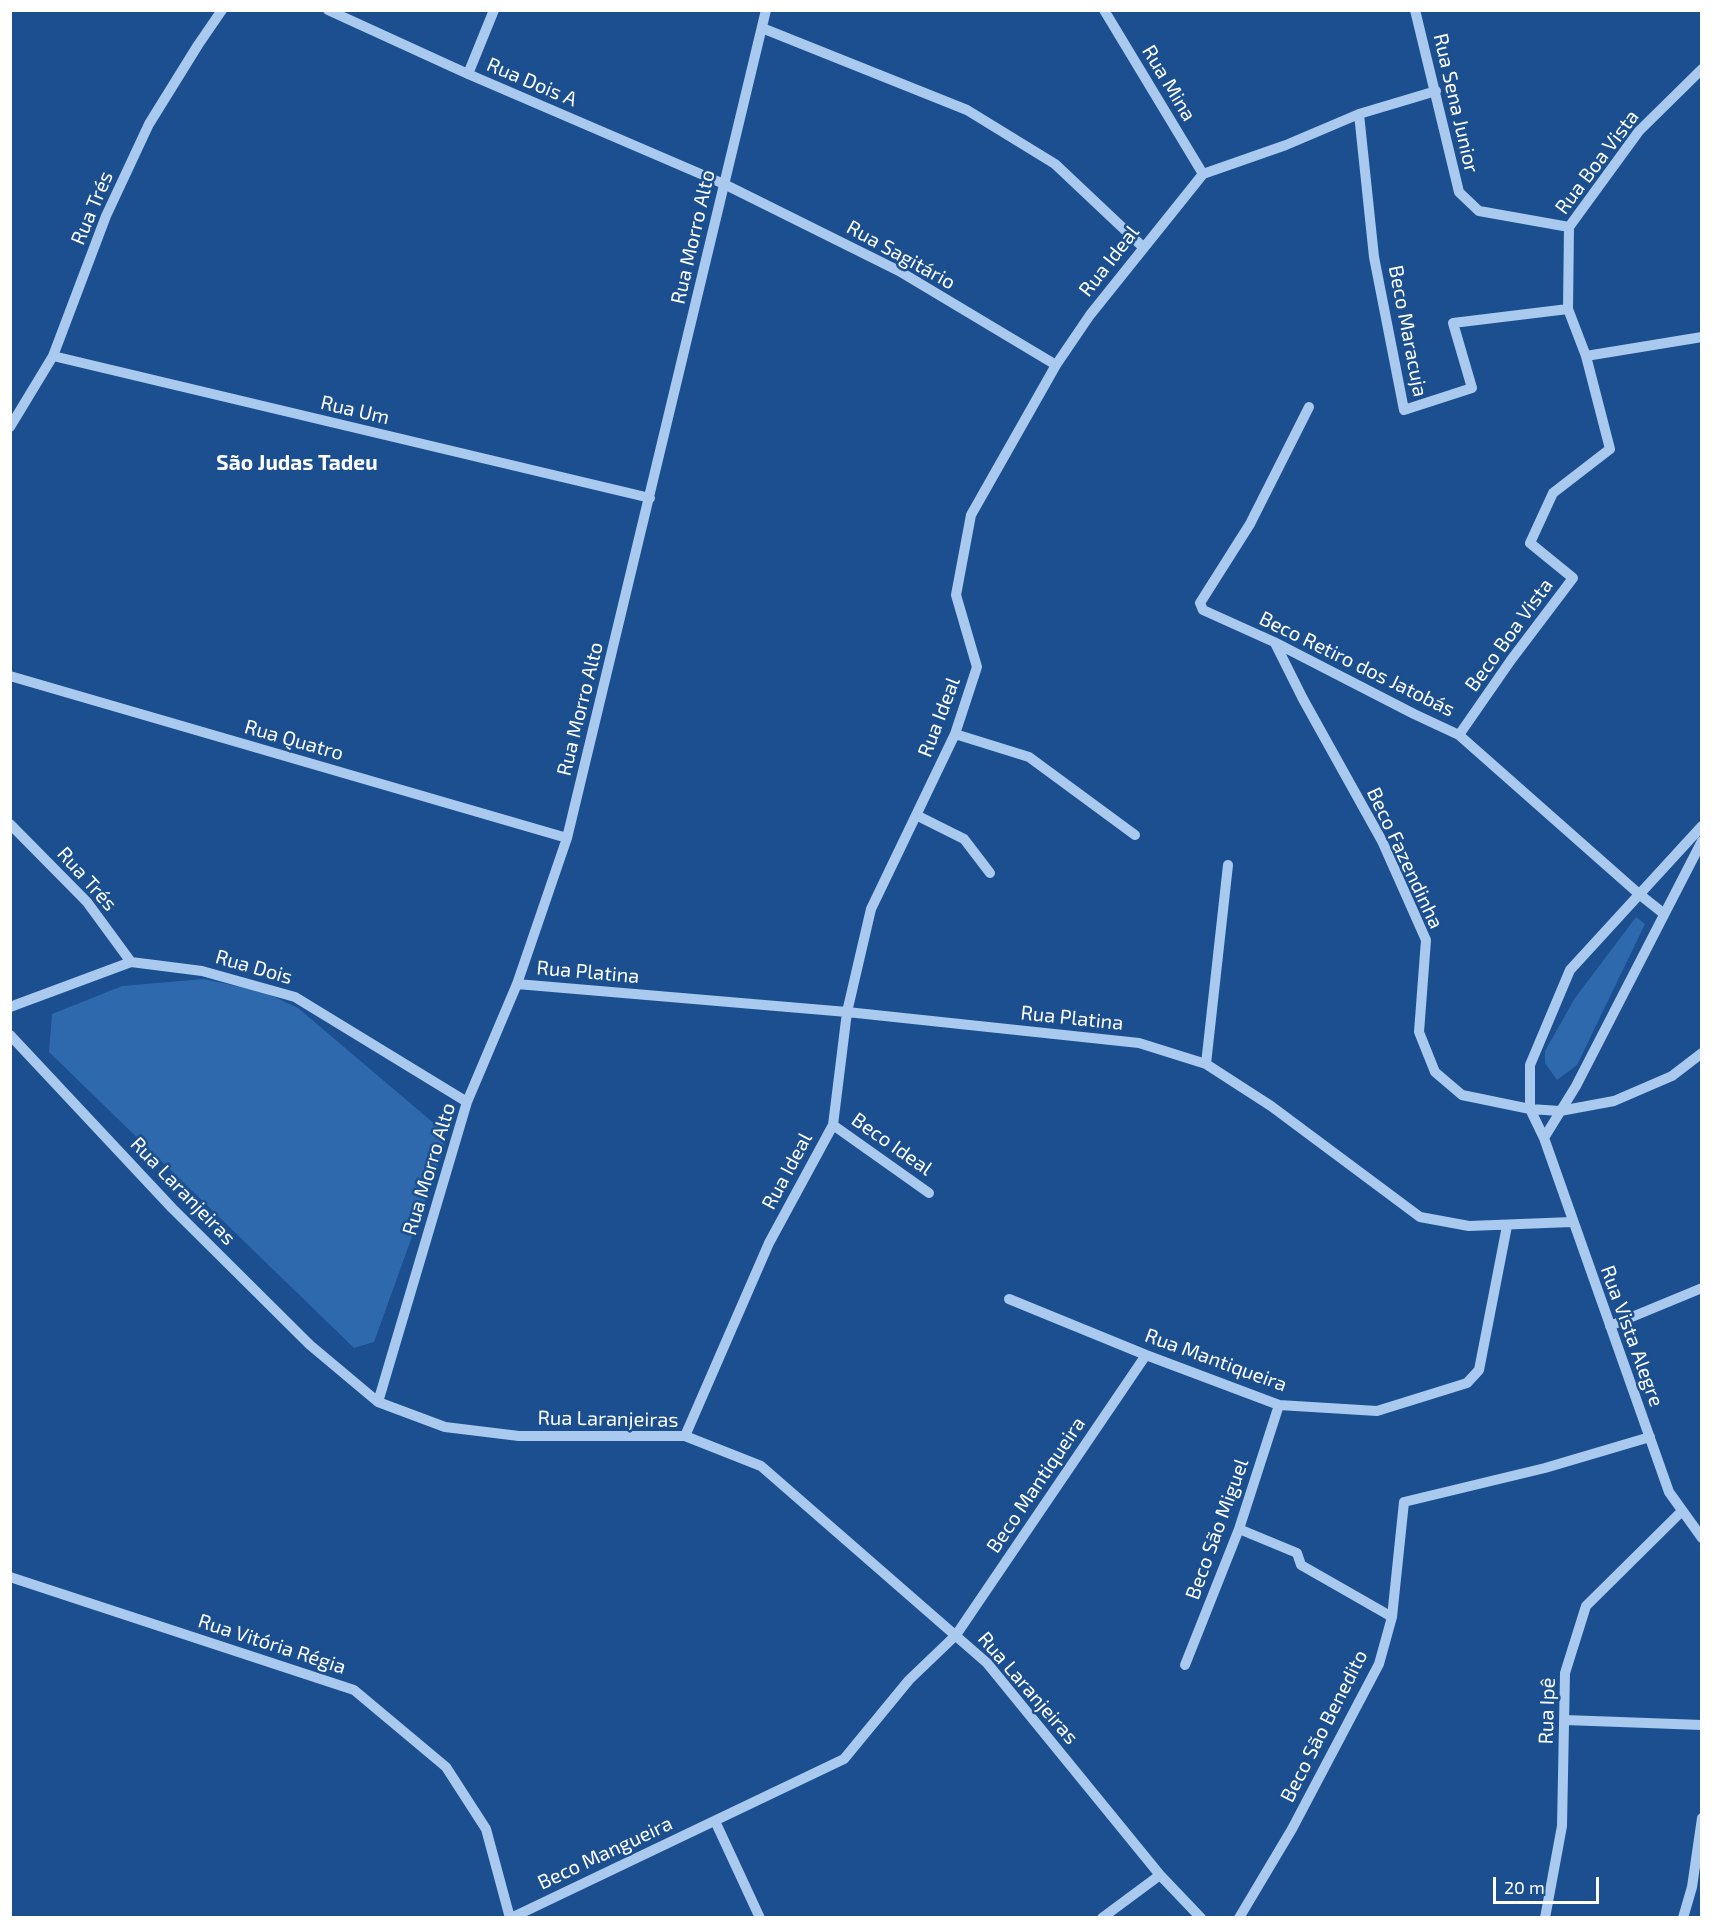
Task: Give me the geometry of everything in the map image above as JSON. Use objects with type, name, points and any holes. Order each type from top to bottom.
[{"type":"street","name":"Rua Trés","points":[[10,426],[53,356],[106,216],[149,124],[222,10]]},
{"type":"street","name":"Rua Dois A","points":[[328,10],[468,74],[724,184]]},
{"type":"street","points":[[468,74],[494,10]]},
{"type":"street","name":"Rua Morro Alto","points":[[378,1402],[467,1102],[517,984],[567,838],[766,10]]},
{"type":"street","name":"Rua Mina","points":[[1104,10],[1203,174]]},
{"type":"street","name":"Rua Sena Junior","points":[[1415,10],[1459,192],[1479,211],[1569,227]]},
{"type":"street","points":[[762,28],[967,110],[1055,164],[1143,247]]},
{"type":"street","name":"Rua Boa Vista","points":[[1586,356],[1568,309],[1569,227],[1639,131],[1701,69]]},
{"type":"street","points":[[1203,174],[1286,145],[1359,114],[1436,91]]},
{"type":"street","name":"Beco Maracuja","points":[[1359,114],[1374,256],[1404,410],[1472,388],[1453,323],[1568,309]]},
{"type":"street","name":"Rua Ideal","points":[[685,1436],[769,1243],[833,1125],[848,1012],[871,909],[955,734],[977,667],[956,595],[971,515],[1056,365],[1090,315],[1203,174]]},
{"type":"street","name":"Rua Sagitário","points":[[724,184],[899,271],[1056,365]]},
{"type":"street","points":[[1586,356],[1701,337]]},
{"type":"street","name":"Rua Um","points":[[53,356],[650,498]]},
{"type":"street","name":"Beco Boa Vista","points":[[1459,735],[1511,660],[1573,578],[1530,543],[1553,493],[1610,449],[1586,356]]},
{"type":"street","name":"Beco Retiro dos Jatobás","points":[[1309,407],[1250,524],[1200,603],[1203,610],[1274,642],[1459,735],[1663,913]]},
{"type":"street","name":"Beco Fazendinha","points":[[1274,642],[1382,842],[1426,940],[1419,1032],[1435,1072],[1462,1095],[1530,1109],[1560,1111],[1614,1101],[1672,1076],[1701,1053]]},
{"type":"street","name":"Rua Quatro","points":[[10,676],[567,838]]},
{"type":"street","points":[[955,734],[1029,757],[1135,835]]},
{"type":"street","points":[[916,815],[964,839],[990,873]]},
{"type":"street","name":"Rua Trés","points":[[10,824],[87,902],[131,963]]},
{"type":"street","name":"Rua Vista Alegre","points":[[1701,826],[1570,970],[1530,1065],[1530,1109],[1544,1138],[1669,1492],[1701,1538]]},
{"type":"street","points":[[1544,1138],[1576,1086],[1701,841]]},
{"type":"street","points":[[1206,1064],[1228,865]]},
{"type":"street","name":"Rua Dois","points":[[10,1007],[131,963],[202,971],[295,997],[467,1102]]},
{"type":"street","name":"Rua Platina","points":[[517,984],[848,1012],[1138,1043],[1206,1064],[1271,1106],[1420,1216],[1469,1226],[1572,1222]]},
{"type":"street","name":"Rua Laranjeiras","points":[[10,1035],[172,1208],[310,1346],[378,1402],[445,1427],[519,1436],[685,1436],[761,1466],[987,1663],[1160,1875],[1200,1917]]},
{"type":"street","name":"Beco Ideal","points":[[833,1125],[930,1193]]},
{"type":"street","name":"Rua Mantiqueira","points":[[1009,1299],[1146,1355],[1280,1405],[1377,1411],[1467,1383],[1479,1370],[1507,1226]]},
{"type":"street","points":[[1610,1326],[1701,1288]]},
{"type":"street","name":"Beco Mantiqueira","points":[[956,1635],[1146,1355]]},
{"type":"street","name":"Beco São Miguel","points":[[1185,1665],[1239,1529],[1280,1405]]},
{"type":"street","name":"Beco São Benedito","points":[[1239,1917],[1292,1829],[1379,1664],[1392,1617],[1404,1502],[1545,1468],[1650,1437]]},
{"type":"street","name":"Rua Ipê","points":[[1545,1917],[1562,1826],[1565,1673],[1586,1605],[1682,1511]]},
{"type":"street","points":[[1239,1529],[1297,1553],[1301,1565],[1392,1617]]},
{"type":"street","name":"Rua Vitória Régia","points":[[10,1577],[354,1690],[446,1767],[486,1829],[511,1917]]},
{"type":"street","name":"Beco Mangueira","points":[[511,1917],[844,1760],[909,1680],[956,1635]]},
{"type":"street","points":[[1565,1720],[1701,1725]]},
{"type":"street","points":[[1683,1917],[1692,1887],[1701,1818]]},
{"type":"street","points":[[715,1821],[760,1917]]},
{"type":"street","points":[[1102,1917],[1160,1875]]},
{"type":"shaded area","points":[[1636,917],[1645,924],[1577,1065],[1557,1080],[1545,1063],[1545,1051],[1575,998]]},
{"type":"shaded area","points":[[204,979],[264,992],[298,1008],[443,1131],[444,1148],[374,1342],[354,1348],[49,1052],[52,1014],[122,986]]},
{"type":"district","name":"São Judas Tadeu","points":[[297,463]]}]
